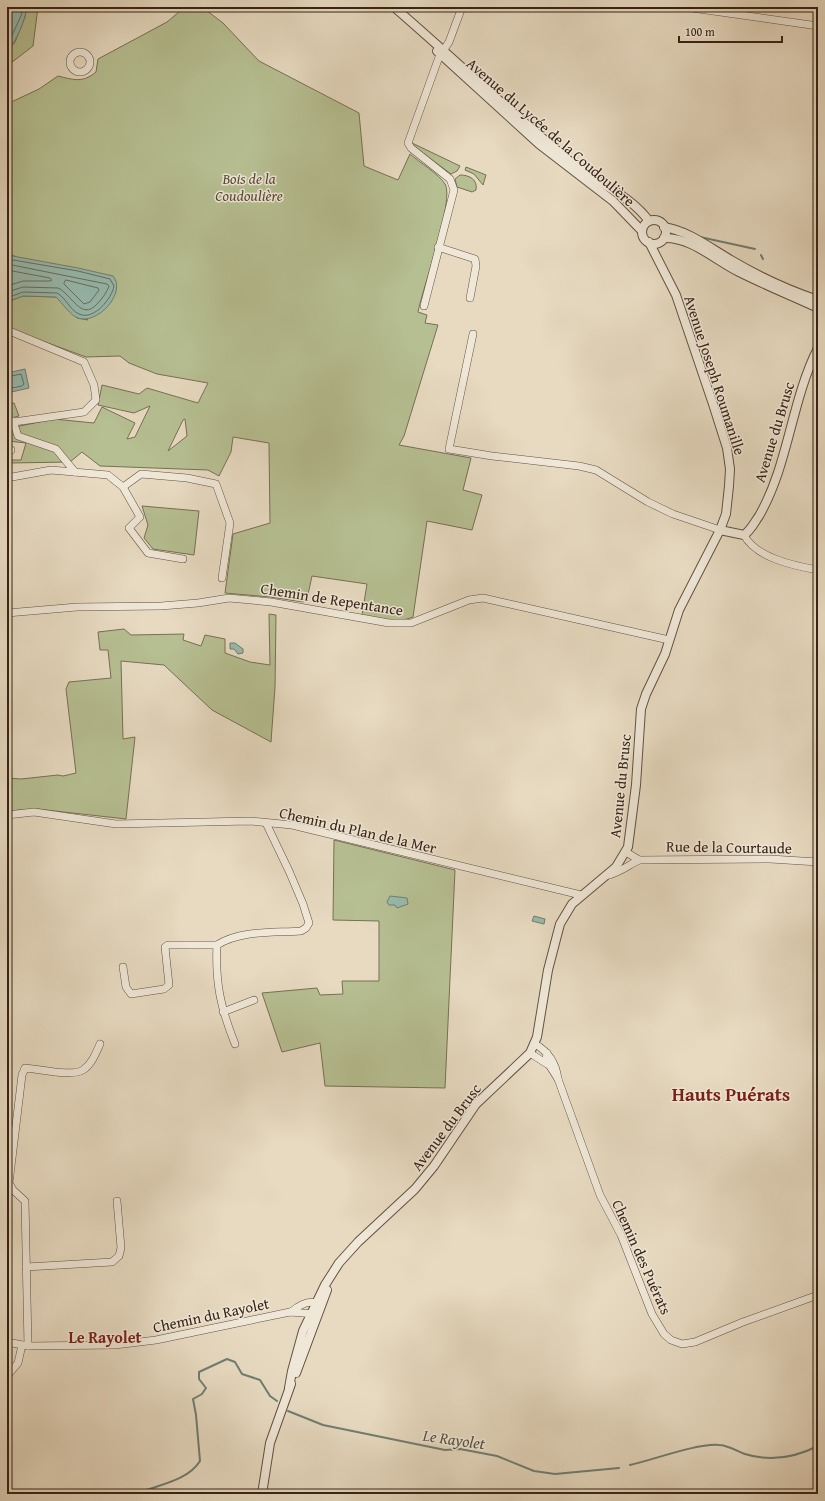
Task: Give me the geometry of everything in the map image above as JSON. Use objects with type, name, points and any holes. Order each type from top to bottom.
[{"type":"street","name":"Avenue du Lycée de la Coudoulière","points":[[394,7],[539,144],[613,201],[642,231]]},
{"type":"street","points":[[424,306],[438,247],[454,194],[450,179],[411,148],[408,143],[442,53],[455,27],[462,7]]},
{"type":"street","points":[[685,7],[704,8],[818,26]]},
{"type":"street","name":"Avenue du Lycée de la Coudoulière","points":[[442,53],[578,168],[627,198],[649,221]]},
{"type":"street","points":[[818,300],[782,286],[732,261],[678,229],[664,227],[658,221],[649,221],[644,225],[642,231],[644,238],[649,242],[661,240],[682,240],[738,271],[778,291],[818,308]]},
{"type":"street","points":[[655,255],[664,227]]},
{"type":"street","name":"Avenue Joseph Roumanille","points":[[649,242],[676,295],[726,448],[730,469],[729,486],[726,514],[720,530]]},
{"type":"street","points":[[438,247],[474,259],[476,266],[470,298]]},
{"type":"street","points":[[7,330],[84,362],[94,385],[96,400],[84,412],[10,422],[18,436],[56,449],[75,472]]},
{"type":"street","points":[[473,334],[449,448],[492,456],[579,466],[596,470],[648,502],[673,514],[720,530],[744,535],[761,551],[773,558],[818,570]]},
{"type":"street","name":"Avenue du Brusc","points":[[744,535],[749,531],[765,505],[778,475],[806,375],[818,348]]},
{"type":"street","points":[[12,477],[51,470],[108,475],[124,487],[140,517],[129,528],[148,553],[183,559]]},
{"type":"street","points":[[124,487],[141,474],[187,478],[216,484],[230,523],[222,578]]},
{"type":"street","name":"Avenue du Brusc","points":[[262,1494],[270,1443],[305,1349],[318,1305],[331,1276],[339,1263],[358,1242],[421,1183],[476,1104],[530,1053],[535,1044],[557,934],[565,914],[581,895],[608,875],[626,852],[630,840],[642,709],[679,610],[720,530]]},
{"type":"street","name":"Chemin de Repentance","points":[[7,613],[78,607],[162,606],[198,603],[229,598],[271,602],[389,623],[406,624],[469,600],[483,598],[669,640]]},
{"type":"street","name":"Chemin du Plan de la Mer","points":[[7,814],[34,812],[116,824],[250,821],[266,824],[292,825],[581,895]]},
{"type":"street","points":[[123,967],[126,987],[131,994],[164,989],[169,985],[165,947],[168,945],[217,945],[226,939],[248,934],[301,931],[306,928],[309,923],[303,904],[290,871],[266,824]]},
{"type":"street","points":[[626,852],[639,860]]},
{"type":"street","points":[[626,852],[628,861],[631,863]]},
{"type":"street","name":"Rue de la Courtaude","points":[[608,875],[618,872],[631,863],[639,860],[770,859],[818,862]]},
{"type":"street","points":[[217,945],[216,961],[219,994],[223,1012],[234,1044]]},
{"type":"street","points":[[223,1012],[254,1000]]},
{"type":"street","points":[[7,1376],[18,1363],[25,1346],[25,1200],[13,1190],[9,1183],[22,1075],[25,1068],[76,1073],[85,1069],[93,1060],[100,1044]]},
{"type":"street","name":"Chemin des Puérats","points":[[535,1044],[547,1053],[554,1065],[600,1195],[621,1235],[652,1314],[664,1334],[671,1340],[682,1344],[695,1342],[743,1322],[818,1295]]},
{"type":"street","name":"Chemin des Puérats","points":[[530,1053],[548,1065],[558,1079]]},
{"type":"street","points":[[547,1053],[545,1056],[548,1065]]},
{"type":"street","points":[[26,1267],[112,1262],[119,1256],[121,1248],[117,1201]]},
{"type":"street","points":[[290,1312],[307,1303],[318,1305]]},
{"type":"street","name":"Avenue du Brusc","points":[[290,1388],[298,1343],[318,1305]]},
{"type":"street","name":"Chemin du Rayolet","points":[[7,1342],[25,1346],[114,1345],[141,1342],[290,1312],[313,1313]]},
{"type":"street","points":[[305,1349],[313,1313]]},
{"type":"green space","points":[[27,7],[38,7],[33,46],[7,66],[7,52],[15,42],[25,17]]},
{"type":"green space","name":"Bois de la Coudoulière","points":[[185,7],[202,7],[223,23],[259,61],[359,113],[364,166],[398,180],[410,154],[434,172],[445,184],[447,193],[446,207],[418,312],[427,315],[425,323],[438,325],[404,436],[399,445],[471,458],[463,490],[482,495],[472,530],[427,521],[413,617],[394,620],[362,615],[367,584],[312,576],[307,599],[303,602],[225,593],[233,534],[270,523],[269,443],[233,437],[231,452],[219,476],[208,470],[100,466],[82,452],[70,462],[10,463],[9,478],[7,477],[7,460],[21,460],[26,443],[8,441],[10,428],[54,419],[94,423],[102,407],[135,423],[127,439],[135,437],[150,406],[134,413],[98,405],[102,385],[139,394],[147,388],[198,403],[208,383],[157,374],[129,363],[120,356],[86,357],[7,328],[7,302],[23,296],[56,297],[77,318],[88,320],[15,256],[7,255],[7,104],[39,89],[58,76],[78,80],[87,78],[96,72],[98,59],[167,22]],"holes":[[[185,419],[187,436],[168,451],[183,420]]]},
{"type":"green space","points":[[412,143],[460,166],[457,171],[451,174],[412,145]]},
{"type":"green space","points":[[466,167],[486,175],[483,185],[474,174],[465,170]]},
{"type":"green space","points":[[460,175],[470,177],[476,183],[476,190],[472,192],[457,187],[455,179]]},
{"type":"green space","points":[[14,403],[19,416],[7,419],[7,404]]},
{"type":"green space","points":[[142,506],[199,511],[194,555],[153,549],[144,538],[148,525]]},
{"type":"green space","points":[[269,614],[276,615],[275,687],[271,742],[212,710],[164,665],[121,661],[123,739],[135,737],[126,819],[37,809],[7,811],[7,778],[21,779],[58,775],[63,776],[76,773],[66,689],[69,682],[111,678],[108,650],[100,650],[98,632],[124,629],[131,635],[184,634],[183,640],[201,646],[205,635],[225,639],[225,653],[250,662],[270,665]]},
{"type":"green space","points":[[7,630],[11,666],[7,667]]},
{"type":"green space","points":[[334,840],[455,870],[445,1088],[325,1086],[320,1043],[282,1052],[262,993],[317,988],[320,995],[343,994],[342,981],[379,981],[379,921],[333,920]]},
{"type":"water","points":[[7,7],[27,7],[20,31],[7,52]]},
{"type":"water","points":[[7,255],[113,276],[116,283],[116,290],[108,306],[102,312],[94,317],[86,319],[78,318],[72,315],[56,297],[23,296],[7,302]]},
{"type":"water","points":[[25,369],[29,388],[7,393],[7,373]]},
{"type":"water","points":[[230,643],[235,643],[243,649],[243,653],[238,654],[234,649],[230,649]]},
{"type":"water","points":[[390,896],[407,898],[408,904],[397,908],[395,905],[389,905],[387,902]]},
{"type":"water","points":[[534,916],[545,919],[544,924],[532,921]]},
{"type":"waterway","points":[[700,237],[755,249]]},
{"type":"waterway","points":[[761,255],[763,259]]},
{"type":"waterway","name":"Le Rayolet","points":[[142,1494],[144,1491],[182,1477],[200,1461],[193,1399],[202,1394],[206,1388],[199,1379],[199,1372],[227,1359],[235,1362],[242,1374],[260,1380],[270,1396],[277,1401]]},
{"type":"waterway","name":"Le Rayolet","points":[[818,1404],[815,1420],[818,1426]]},
{"type":"waterway","name":"Le Rayolet","points":[[288,1411],[323,1425],[445,1450],[460,1449],[497,1456],[534,1471],[555,1474],[619,1468]]},
{"type":"waterway","name":"Le Rayolet","points":[[630,1465],[687,1449],[710,1445],[722,1445],[745,1454],[764,1458],[782,1458],[818,1446]]},
{"type":"district","name":"Hauts Puérats","points":[[731,1094]]},
{"type":"district","name":"Le Rayolet","points":[[105,1337]]}]
